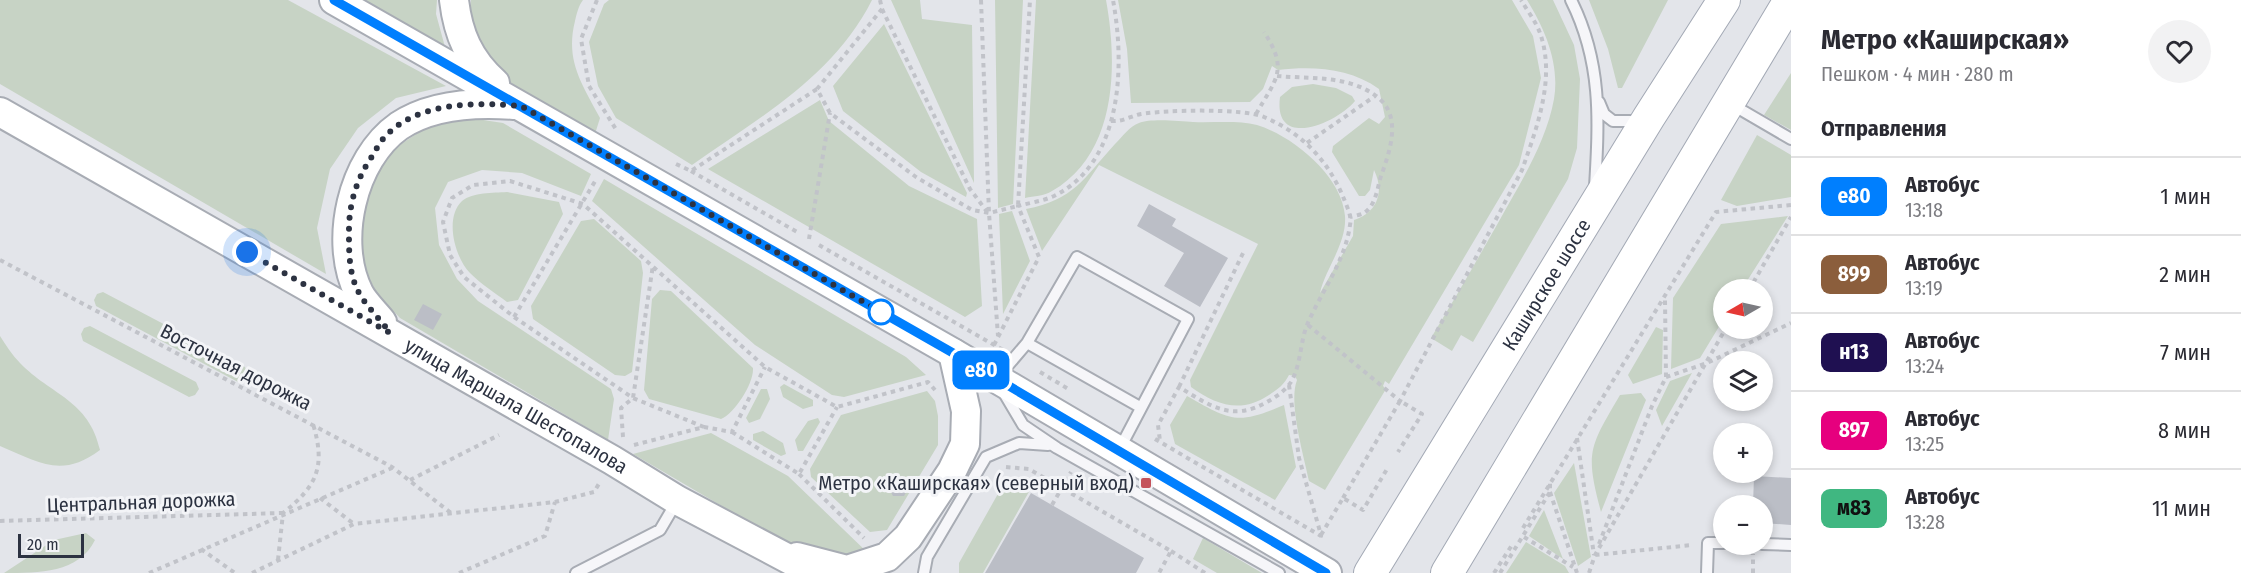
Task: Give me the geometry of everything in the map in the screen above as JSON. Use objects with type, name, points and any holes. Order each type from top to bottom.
[{"type":"main road","points":[[334,0],[1119,450],[1320,561]]},
{"type":"main road","points":[[454,0],[456,19],[466,47],[478,68],[521,106]]},
{"type":"main road","points":[[1652,113],[1705,0]]},
{"type":"main road","name":"Каширское шоссе","points":[[1370,573],[1594,206],[1724,0]]},
{"type":"main road","points":[[1448,573],[1789,4]]},
{"type":"main road","points":[[390,333],[359,293],[349,258],[350,207],[361,172],[384,138],[400,125],[423,114],[452,106],[485,103],[521,106]]},
{"type":"main road","name":"улица Маршала Шестопалова","points":[[0,112],[612,460],[677,500],[778,552],[805,571]]},
{"type":"main road","points":[[778,552],[847,570],[887,557],[908,537],[965,444],[966,411],[953,353]]},
{"type":"lane","points":[[1571,0],[1589,41],[1597,96],[1594,206]]},
{"type":"lane","points":[[1597,96],[1604,114],[1614,122],[1634,123],[1652,113]]},
{"type":"lane","points":[[1729,103],[1791,139]]},
{"type":"lane","points":[[1119,450],[1188,319],[1077,257],[1026,343],[996,380],[1023,425],[1057,448],[1279,573]]},
{"type":"lane","points":[[1026,343],[1140,407]]},
{"type":"lane","points":[[924,573],[927,557],[986,457],[1019,443],[1038,443],[1057,448]]},
{"type":"lane","points":[[576,573],[660,531],[677,500]]},
{"type":"lane","points":[[1707,573],[1707,543],[1713,543]]},
{"type":"lane","points":[[1773,544],[1791,545]]},
{"type":"path","points":[[514,317],[583,204],[620,135],[589,86],[581,39],[597,0]]},
{"type":"path","points":[[880,0],[882,9],[970,189],[989,213]]},
{"type":"path","points":[[981,0],[989,213],[998,337]]},
{"type":"path","points":[[994,345],[1039,257],[1018,206],[1030,0]]},
{"type":"path","points":[[817,89],[830,113],[916,177],[972,210],[989,213],[1052,197],[1065,189],[1087,167],[1112,122],[1119,82],[1119,53],[1113,0]]},
{"type":"path","points":[[1321,536],[1400,401],[1522,170],[1534,134],[1547,78],[1540,33],[1521,0]]},
{"type":"path","points":[[691,171],[817,89],[882,9]]},
{"type":"path","points":[[1256,114],[1277,76],[1279,64],[1276,53],[1264,32]]},
{"type":"path","points":[[1277,76],[1346,83],[1362,87],[1384,103],[1390,119],[1391,145],[1374,201],[1364,213],[1350,217]]},
{"type":"path","points":[[1307,143],[1376,95]]},
{"type":"path","points":[[1112,122],[1121,122],[1128,117],[1145,113],[1245,112],[1256,114],[1307,143],[1322,157],[1341,191],[1350,217],[1338,264],[1307,325],[1289,384],[1299,459],[1321,536],[1320,561]]},
{"type":"path","points":[[809,239],[830,113]]},
{"type":"path","points":[[671,161],[1003,351]]},
{"type":"path","points":[[866,540],[799,474],[732,432],[704,427],[633,398],[514,317],[464,278],[450,255],[443,222],[452,198],[473,185],[510,181],[583,204],[654,265],[765,367],[837,407],[928,382],[942,398]]},
{"type":"path","points":[[1523,528],[1550,481],[1665,300],[1716,212],[1791,205]]},
{"type":"path","points":[[1755,279],[1791,217]]},
{"type":"path","points":[[1244,251],[1179,387],[1158,425],[1157,440],[1321,536]]},
{"type":"path","name":"Восточная дорожка","points":[[0,260],[392,467],[451,513]]},
{"type":"path","points":[[654,265],[633,398],[621,408],[623,447],[704,427]]},
{"type":"path","points":[[1589,573],[1652,406],[1666,377],[1665,300]]},
{"type":"path","points":[[1666,377],[1707,363],[1791,323]]},
{"type":"path","points":[[1307,325],[1400,401],[1422,414],[1398,452]]},
{"type":"path","points":[[1595,555],[1720,339]]},
{"type":"path","points":[[732,432],[765,367]]},
{"type":"path","points":[[1179,387],[1222,410],[1236,413],[1260,406],[1289,384]]},
{"type":"path","points":[[799,474],[837,407]]},
{"type":"path","points":[[278,561],[283,513],[306,495],[316,476],[320,447],[313,424]]},
{"type":"path","points":[[410,480],[499,435]]},
{"type":"path","points":[[1577,438],[1595,555]]},
{"type":"path","points":[[252,573],[354,524],[555,502],[594,492],[612,460]]},
{"type":"path","points":[[149,573],[392,467]]},
{"type":"path","points":[[999,469],[1017,467],[1029,469],[1205,573]]},
{"type":"path","points":[[1052,505],[1073,469]]},
{"type":"path","points":[[1343,498],[1363,510],[1387,469]]},
{"type":"path","points":[[1550,481],[1550,492],[1573,567],[1577,573]]},
{"type":"path","points":[[1500,573],[1550,492]]},
{"type":"path","points":[[320,498],[354,524]]},
{"type":"path","points":[[459,573],[545,536],[555,502]]},
{"type":"path","name":"Центральная дорожка","points":[[0,521],[283,513]]},
{"type":"path","points":[[1524,537],[1573,567]]},
{"type":"path","points":[[1595,555],[1707,543]]},
{"type":"path","points":[[1494,573],[1512,545]]},
{"type":"path","points":[[201,549],[235,573]]},
{"type":"path","points":[[1159,573],[1171,551]]},
{"type":"path","points":[[164,566],[166,573]]},
{"type":"green space","points":[[0,0],[288,0],[446,86],[396,98],[358,128],[330,169],[317,228],[326,274],[0,84]]},
{"type":"green space","points":[[365,0],[437,0],[436,14],[445,47]]},
{"type":"green space","points":[[471,0],[583,0],[575,21],[572,48],[577,72],[600,118],[595,134],[528,98],[503,77],[487,57],[476,35]]},
{"type":"green space","points":[[609,0],[872,0],[856,27],[816,73],[768,112],[692,165],[616,118],[598,86],[589,42],[604,4]]},
{"type":"green space","points":[[891,0],[920,0],[922,19],[972,25],[974,183]]},
{"type":"green space","points":[[995,0],[1023,0],[1013,204],[998,208]]},
{"type":"green space","points":[[1036,0],[1106,0],[1112,52],[1111,79],[1108,106],[1101,131],[1090,155],[1073,175],[1052,191],[1025,198]]},
{"type":"green space","points":[[1118,0],[1512,0],[1533,36],[1541,78],[1519,165],[1389,384],[1385,381],[1383,386],[1386,389],[1325,490],[1309,481],[1294,402],[1297,380],[1295,376],[1289,375],[1278,389],[1259,401],[1239,406],[1210,399],[1191,387],[1190,380],[1258,244],[1099,165],[1042,251],[1026,209],[1056,200],[1077,186],[1126,132],[1144,121],[1234,122],[1257,125],[1286,138],[1300,148],[1325,173],[1335,186],[1342,201],[1345,216],[1343,236],[1320,293],[1353,236],[1354,220],[1362,217],[1377,201],[1379,186],[1374,170],[1370,190],[1365,196],[1359,196],[1332,152],[1333,146],[1369,118],[1379,124],[1385,117],[1379,89],[1356,77],[1331,70],[1304,68],[1278,70],[1272,66],[1263,89],[1250,102],[1131,103],[1127,49]]},
{"type":"green space","points":[[1527,0],[1553,0],[1574,45],[1580,79],[1577,148],[1568,179],[1473,342],[1461,335],[1452,351],[1431,338],[1531,163],[1545,132],[1554,99],[1555,73],[1550,47]]},
{"type":"green space","points":[[1589,0],[1668,0],[1622,88],[1618,88],[1608,49]]},
{"type":"green space","points":[[884,24],[967,193],[966,197],[921,172],[843,111],[833,86]]},
{"type":"green space","points":[[1791,73],[1791,130],[1764,115]]},
{"type":"green space","points":[[1313,84],[1336,88],[1352,96],[1355,101],[1346,110],[1321,124],[1296,128],[1286,123],[1280,113],[1280,97],[1292,87]]},
{"type":"green space","points":[[820,100],[829,121],[909,186],[977,219],[982,306],[965,317],[708,169]]},
{"type":"green space","points":[[470,118],[503,123],[591,174],[581,196],[522,173],[482,170],[448,182],[435,208],[439,245],[457,279],[478,301],[611,389],[614,399],[608,440],[400,318],[378,295],[363,267],[357,233],[371,176],[392,150],[427,127]]},
{"type":"green space","points":[[1757,135],[1791,155],[1791,197],[1737,206],[1721,200]]},
{"type":"green space","points":[[604,179],[906,357],[926,375],[844,397],[832,395],[755,345],[592,201]]},
{"type":"green space","points":[[507,192],[559,202],[563,214],[518,300],[507,302],[470,273],[456,248],[453,227],[457,208],[462,201],[477,194]]},
{"type":"green space","points":[[1012,211],[1030,261],[1003,314],[999,214]]},
{"type":"green space","points":[[1788,216],[1748,279],[1713,279],[1713,337],[1700,358],[1671,369],[1673,298],[1721,224]]},
{"type":"green space","points":[[594,219],[641,261],[643,273],[632,372],[625,376],[615,375],[533,319],[531,306],[581,221]]},
{"type":"green space","points":[[660,290],[671,291],[753,368],[743,397],[732,411],[721,419],[649,399],[644,390],[652,299]]},
{"type":"green space","points":[[103,292],[245,367],[247,373],[244,379],[238,382],[96,306],[94,300],[97,294]]},
{"type":"green space","points":[[90,326],[196,382],[199,389],[195,395],[189,397],[83,341],[81,334],[84,328]]},
{"type":"green space","points":[[1656,327],[1663,330],[1662,374],[1633,384],[1628,375]]},
{"type":"green space","points":[[0,336],[20,363],[78,409],[95,433],[100,450],[86,459],[62,466],[38,462],[0,446]]},
{"type":"green space","points":[[1692,373],[1662,426],[1656,410],[1670,381]]},
{"type":"green space","points":[[784,384],[813,400],[813,406],[803,409],[783,397],[780,387]]},
{"type":"green space","points":[[761,389],[767,389],[770,399],[760,419],[749,423],[746,418]]},
{"type":"green space","points":[[927,391],[935,401],[938,416],[938,445],[887,530],[870,532],[811,477],[810,469],[841,415]]},
{"type":"green space","points":[[1641,393],[1646,400],[1601,512],[1592,463],[1596,439],[1620,395]]},
{"type":"green space","points":[[1187,396],[1214,411],[1244,418],[1284,405],[1296,467],[1275,500],[1175,444],[1170,425]]},
{"type":"green space","points":[[818,418],[820,422],[803,451],[798,451],[795,440],[808,421]]},
{"type":"green space","points":[[763,431],[783,443],[786,454],[781,456],[753,440],[753,434]]},
{"type":"green space","points":[[711,433],[788,476],[870,555],[846,560],[790,546],[633,454]]},
{"type":"green space","points":[[1574,463],[1591,557],[1578,566],[1554,493]]},
{"type":"green space","points":[[1010,483],[1030,490],[983,573],[959,573],[959,563],[999,492]]},
{"type":"green space","points":[[1544,510],[1563,559],[1529,536]]},
{"type":"green space","points":[[86,533],[95,540],[88,551],[68,565],[44,571],[4,573],[54,540]]},
{"type":"green space","points":[[1203,538],[1262,573],[1217,573],[1193,559]]},
{"type":"green space","points":[[1526,542],[1565,566],[1569,573],[1506,573]]},
{"type":"building","points":[[1149,204],[1176,219],[1172,226],[1228,258],[1200,307],[1164,286],[1184,253],[1137,226]]},
{"type":"building","points":[[423,304],[442,314],[433,330],[414,320]]},
{"type":"building","points":[[1773,477],[1791,478],[1791,525],[1773,524],[1773,495],[1753,495],[1754,483],[1773,483]]},
{"type":"building","points":[[893,478],[904,478],[909,487],[904,496],[893,496],[888,487]]},
{"type":"building","points":[[1031,493],[1144,558],[1136,573],[985,573]]},
{"type":"bus line","name":"е80","points":[[334,0],[953,353],[1326,573]]},
{"type":"place","name":"Метро «Каширская» (северный вход)","points":[[1146,483]]},
{"type":"route","points":[[247,252],[390,333],[359,293],[349,258],[350,207],[361,172],[384,138],[400,125],[423,114],[452,106],[485,103],[521,106],[881,312]]}]
